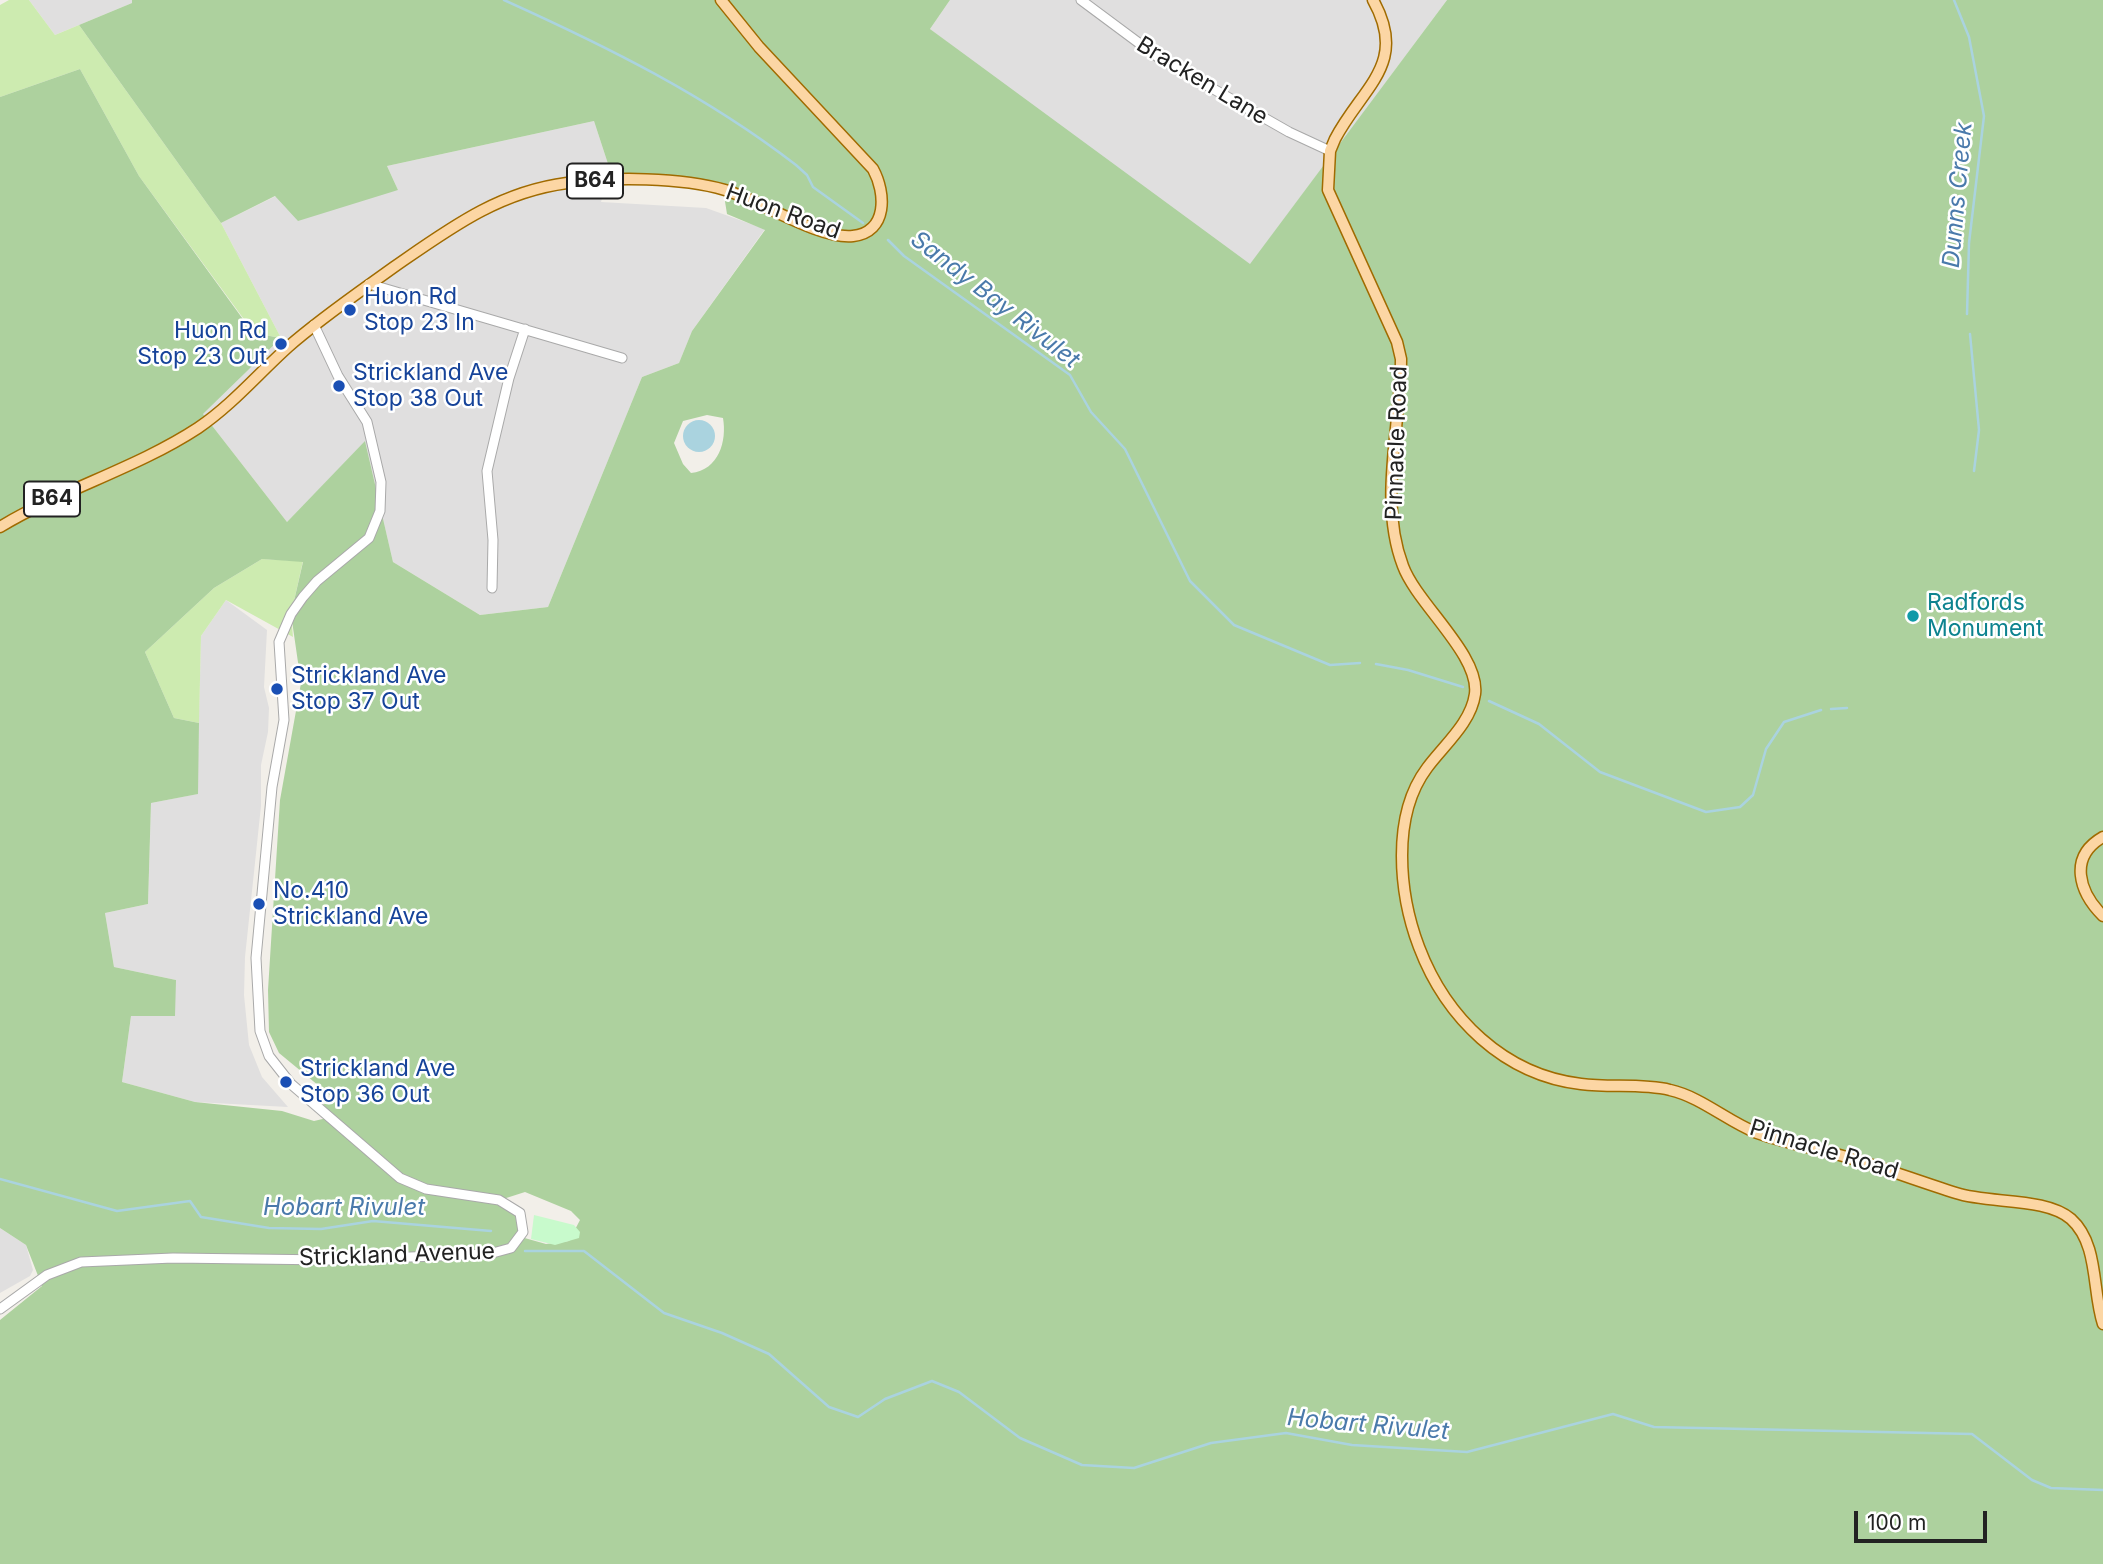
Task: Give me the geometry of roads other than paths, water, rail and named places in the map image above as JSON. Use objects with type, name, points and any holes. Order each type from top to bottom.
[{"type":"main road","name":"Huon Road","points":[[0,527],[196,429],[227,405],[314,325],[369,284],[486,206],[517,194],[581,181],[704,185],[741,195],[832,233],[856,236],[870,229],[883,208],[880,185],[873,169],[759,47],[721,0]]},
{"type":"main road","points":[[1330,151],[1340,130],[1386,60],[1387,36],[1373,0]]},
{"type":"main road","name":"Pinnacle Road","points":[[1330,151],[1328,190],[1397,342],[1401,359],[1393,504],[1399,556],[1422,601],[1464,657],[1475,684],[1472,703],[1464,722],[1416,785],[1404,825],[1404,868],[1412,920],[1418,945],[1438,986],[1456,1012],[1488,1046],[1506,1059],[1551,1079],[1610,1087],[1669,1089],[1690,1097],[1759,1134],[1870,1164],[1982,1200],[2042,1206],[2061,1212],[2074,1221],[2084,1237],[2103,1324]]},
{"type":"main road","points":[[2103,837],[2085,851],[2079,877],[2084,891],[2103,916]]},
{"type":"street","name":"Bracken Lane","points":[[1081,0],[1159,58],[1289,132],[1330,151]]},
{"type":"street","points":[[369,284],[622,358]]},
{"type":"street","name":"Strickland Avenue","points":[[0,1309],[47,1275],[81,1262],[173,1258],[331,1260],[489,1254],[511,1248],[523,1232],[520,1213],[506,1203],[426,1189],[389,1171],[290,1084],[269,1056],[260,1031],[255,984],[256,958],[272,787],[284,720],[279,642],[291,614],[303,597],[317,581],[369,538],[380,511],[380,482],[367,422],[338,376],[314,325]]},
{"type":"street","points":[[492,588],[493,540],[487,471],[509,378],[525,329]]},
{"type":"water","points":[[699,420],[710,425],[715,436],[710,447],[699,452],[688,447],[683,436],[688,425]]},
{"type":"waterway","name":"Sandy Bay Rivulet","points":[[504,0],[618,54],[727,116],[796,165],[807,175],[813,187],[863,223]]},
{"type":"waterway","name":"Dunns Creek","points":[[1954,0],[1969,37],[1984,116],[1969,243],[1967,314]]},
{"type":"waterway","name":"Sandy Bay Rivulet","points":[[888,240],[904,256],[1070,375],[1091,412],[1125,449],[1190,581],[1234,625],[1330,665],[1360,663]]},
{"type":"waterway","name":"Dunns Creek","points":[[1970,334],[1979,430],[1974,471]]},
{"type":"waterway","name":"Sandy Bay Rivulet","points":[[1376,664],[1408,670],[1463,687]]},
{"type":"waterway","name":"Sandy Bay Rivulet","points":[[1489,701],[1539,724],[1600,772],[1706,812],[1740,807],[1753,795],[1766,749],[1784,722],[1821,710]]},
{"type":"waterway","name":"Sandy Bay Rivulet","points":[[1831,709],[1847,708]]},
{"type":"waterway","name":"Hobart Rivulet","points":[[0,1179],[117,1211],[190,1201],[201,1217],[269,1228],[321,1229],[373,1221],[491,1231]]},
{"type":"waterway","name":"Hobart Rivulet","points":[[525,1251],[584,1251],[664,1313],[722,1333],[769,1354],[829,1407],[858,1417],[885,1399],[932,1381],[959,1392],[1020,1438],[1082,1465],[1134,1468],[1211,1443],[1286,1433],[1352,1445],[1467,1452],[1613,1414],[1654,1427],[1972,1434],[2032,1480],[2051,1488],[2103,1490]]},
{"type":"place","name":"Huon Rd Stop 23 In","points":[[350,310]]},
{"type":"place","name":"Huon Rd Stop 23 Out","points":[[281,344]]},
{"type":"place","name":"Strickland Ave Stop 38 Out","points":[[339,386]]},
{"type":"place","name":"Radfords Monument","points":[[1913,616]]},
{"type":"place","name":"Strickland Ave Stop 37 Out","points":[[277,689]]},
{"type":"place","name":"No.410 Strickland Ave","points":[[259,904]]},
{"type":"place","name":"Strickland Ave Stop 36 Out","points":[[286,1082]]}]
